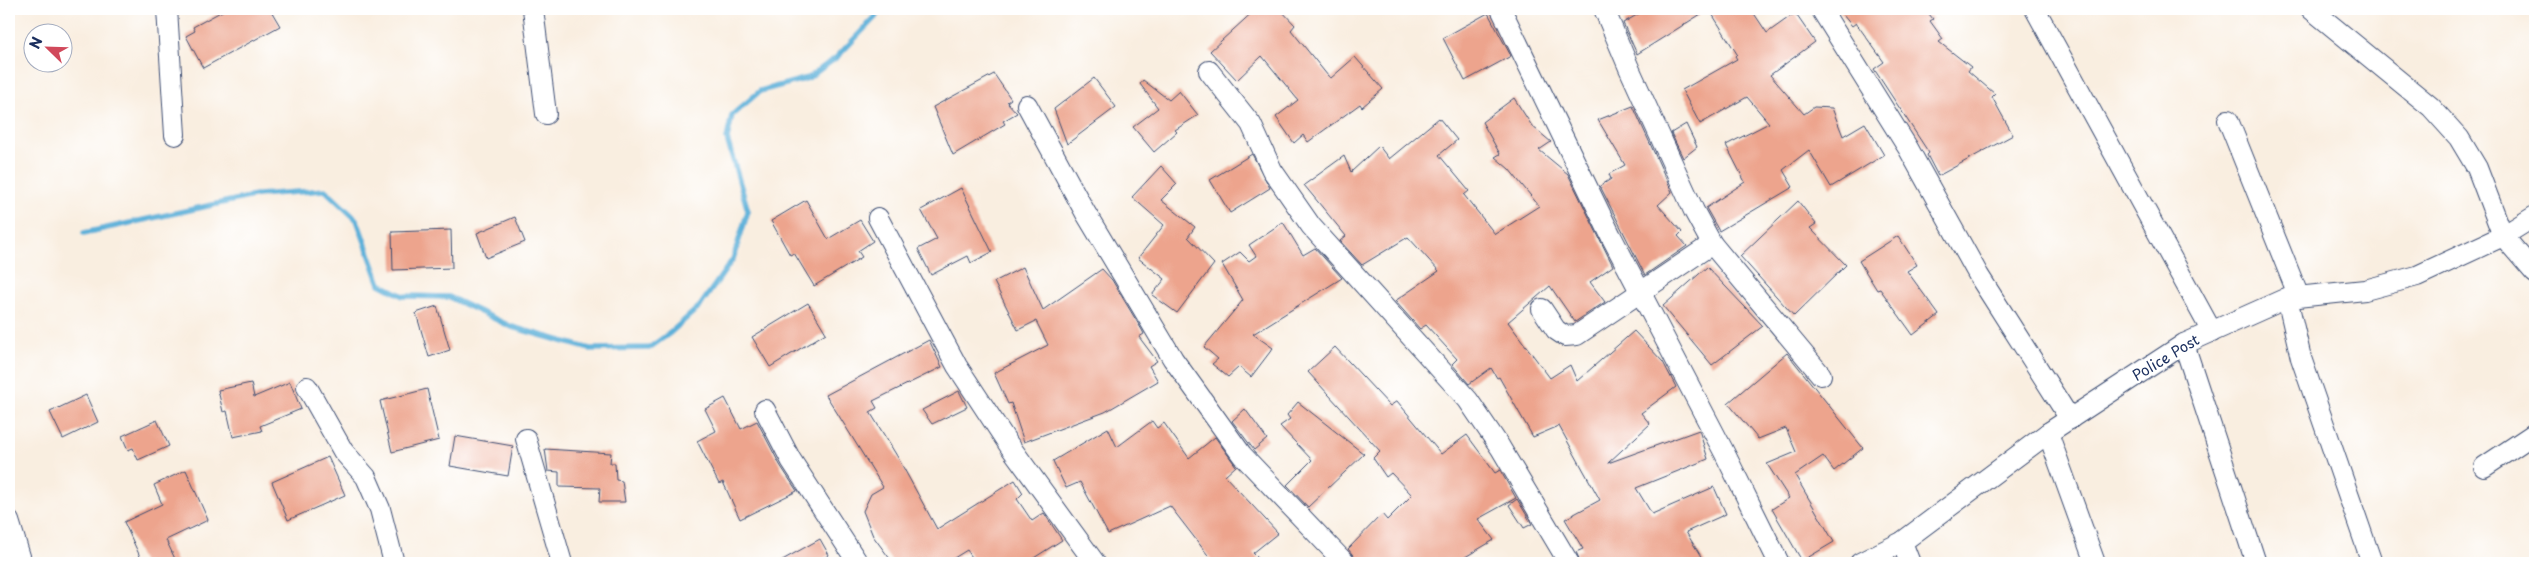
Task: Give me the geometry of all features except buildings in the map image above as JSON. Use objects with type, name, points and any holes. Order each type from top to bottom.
[{"type":"street","points":[[167,9],[175,136]]},
{"type":"street","points":[[533,9],[546,114]]},
{"type":"street","points":[[1500,9],[1641,293],[1724,452],[1779,563]]},
{"type":"street","points":[[1604,9],[1670,158],[1712,244],[1821,375]]},
{"type":"street","points":[[1821,9],[1852,63],[1908,148],[1979,276],[2070,419]]},
{"type":"street","points":[[2035,9],[2212,332]]},
{"type":"street","points":[[2311,9],[2431,107],[2459,138],[2478,168],[2502,236],[2535,273]]},
{"type":"street","points":[[1209,71],[1251,124],[1272,170],[1311,226],[1468,400],[1500,447],[1569,563]]},
{"type":"street","points":[[1027,105],[1085,212],[1173,359],[1242,455],[1345,563]]},
{"type":"street","points":[[2228,120],[2293,297],[2301,358],[2372,563]]},
{"type":"street","name":"Police Post","points":[[1860,563],[1902,542],[2048,433],[2184,344],[2293,297],[2364,290],[2417,276],[2502,236],[2535,216]]},
{"type":"street","points":[[878,218],[957,366],[1009,445],[1095,563]]},
{"type":"street","points":[[1542,309],[1556,330],[1564,336],[1577,335],[1712,244]]},
{"type":"street","points":[[2184,344],[2256,563]]},
{"type":"street","points":[[307,387],[343,451],[366,477],[380,509],[394,563]]},
{"type":"street","points":[[766,410],[792,460],[858,563]]},
{"type":"street","points":[[2048,433],[2095,563]]},
{"type":"street","points":[[2484,467],[2535,433]]},
{"type":"street","points":[[526,438],[562,563]]},
{"type":"street","points":[[9,521],[22,563]]},
{"type":"street","points":[[1902,542],[1910,563]]},
{"type":"waterway","points":[[84,233],[258,195],[325,190],[357,220],[380,284],[403,296],[449,297],[512,327],[590,349],[649,348],[670,333],[700,306],[733,259],[748,211],[727,139],[732,115],[760,91],[808,78],[837,57],[883,9]]}]
